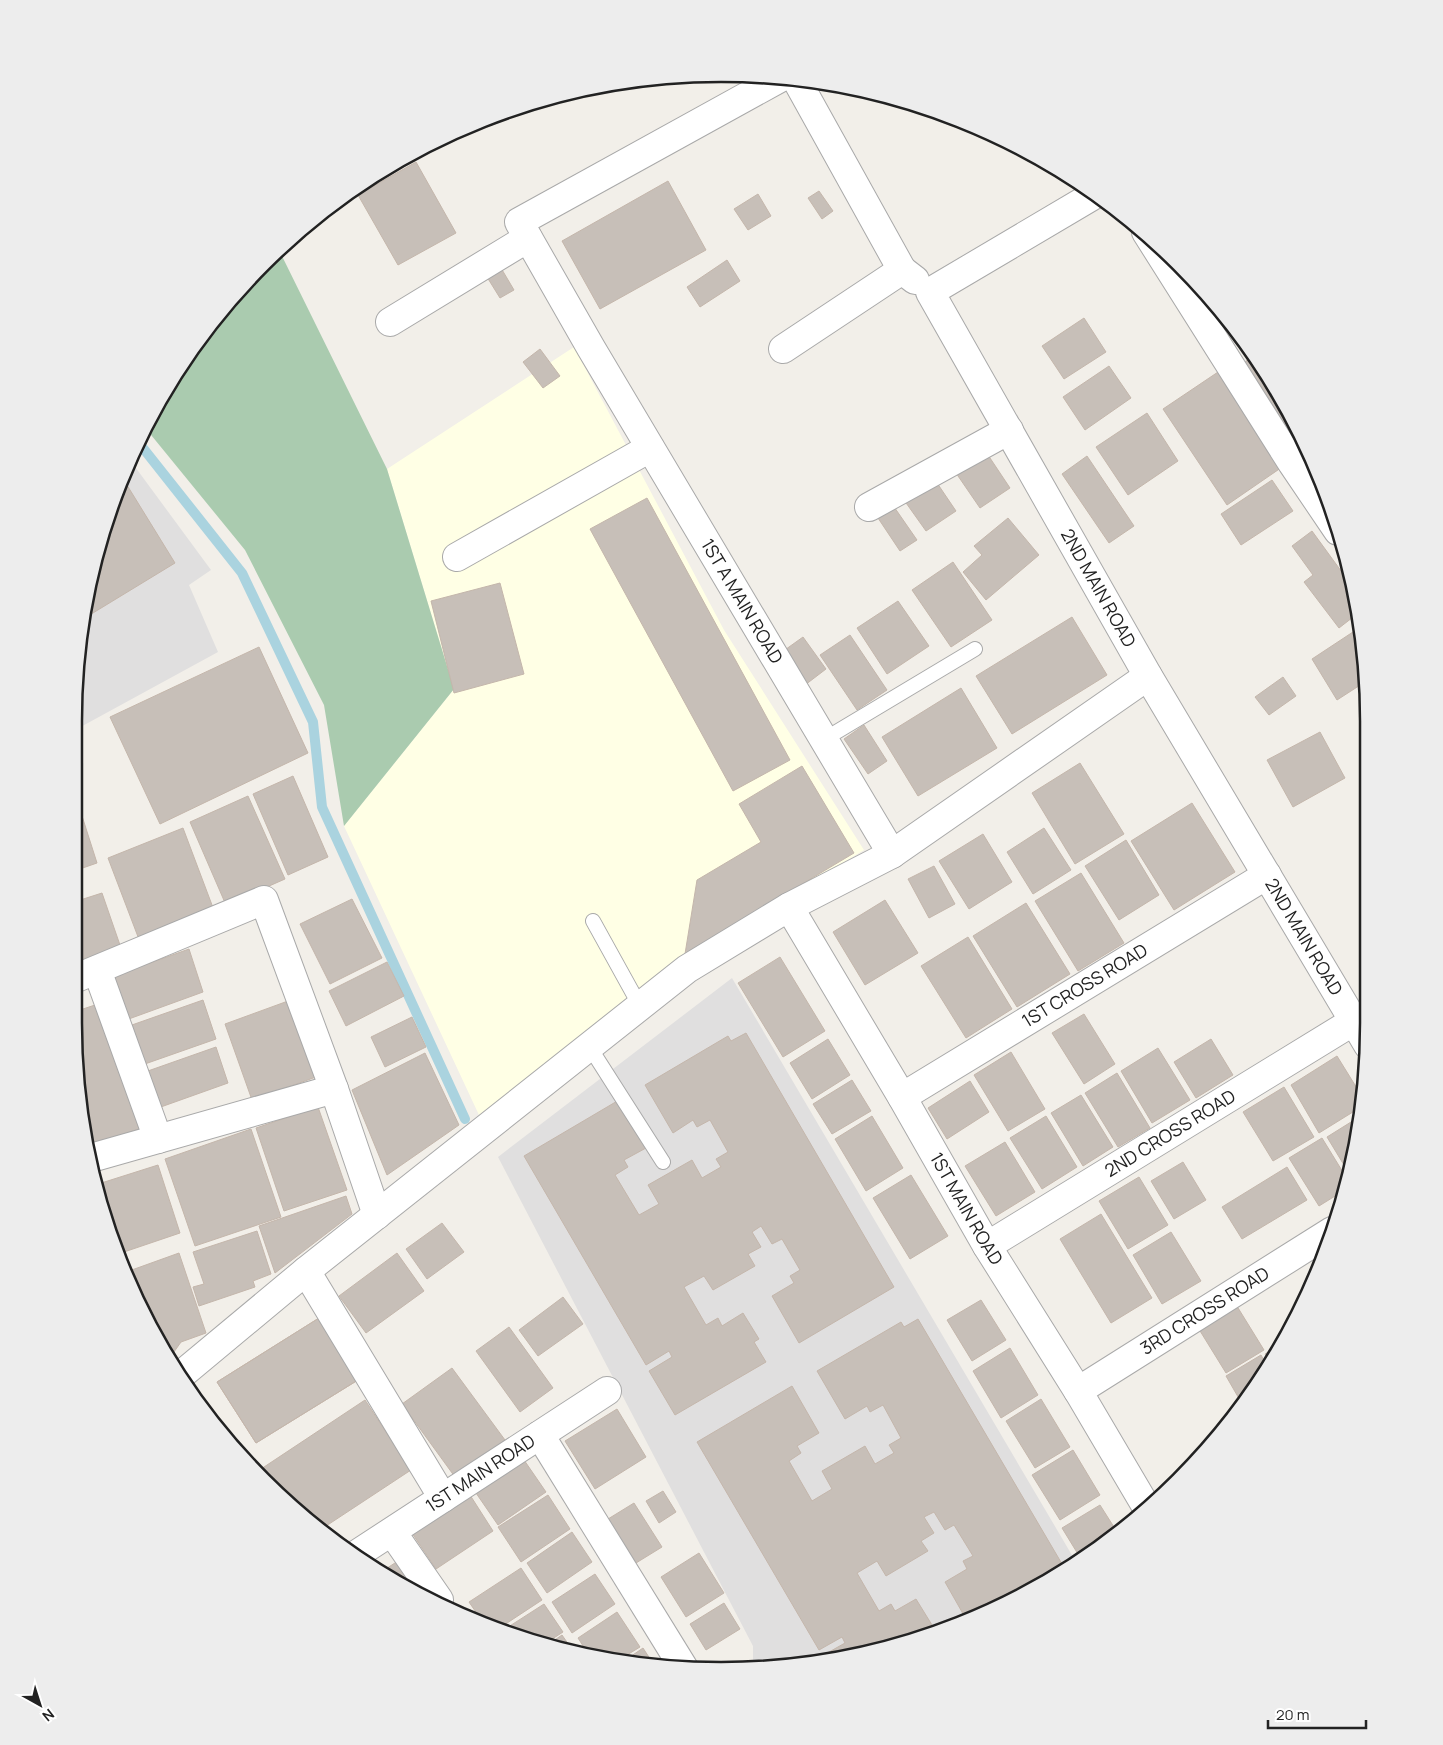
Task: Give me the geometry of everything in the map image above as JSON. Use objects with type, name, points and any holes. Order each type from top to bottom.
[{"type":"street","name":"1ST A MAIN ROAD","points":[[768,84],[519,222],[590,348],[892,854]]},
{"type":"street","points":[[801,88],[902,270],[930,292],[1088,198]]},
{"type":"street","points":[[390,322],[528,238]]},
{"type":"street","points":[[1171,268],[1301,457],[1315,484]]},
{"type":"street","points":[[783,349],[902,270]]},
{"type":"street","name":"2ND MAIN ROAD","points":[[930,292],[1148,676],[1360,1032]]},
{"type":"street","points":[[869,507],[1009,430]]},
{"type":"street","points":[[457,557],[650,448]]},
{"type":"street","points":[[185,1371],[306,1271],[687,969],[789,907],[892,854],[1148,676]]},
{"type":"street","name":"1ST CROSS ROAD","points":[[902,1097],[1267,875]]},
{"type":"street","points":[[158,1140],[85,974],[264,900],[334,1089],[377,1215]]},
{"type":"street","name":"1ST MAIN ROAD","points":[[789,907],[902,1097],[987,1246],[1078,1391],[1145,1502]]},
{"type":"street","name":"2ND CROSS ROAD","points":[[987,1246],[1354,1022]]},
{"type":"street","points":[[97,1157],[334,1089]]},
{"type":"street","name":"3RD CROSS ROAD","points":[[1078,1391],[1324,1236]]},
{"type":"street","points":[[306,1271],[443,1498]]},
{"type":"street","name":"1ST MAIN ROAD","points":[[361,1551],[607,1391]]},
{"type":"street","points":[[540,1435],[678,1661]]},
{"type":"street","points":[[392,1532],[434,1594]]},
{"type":"lane","points":[[823,740],[975,649]]},
{"type":"lane","points":[[593,921],[640,1006]]},
{"type":"lane","points":[[589,1046],[663,1162]]},
{"type":"shaded area","points":[[283,258],[387,469],[454,689],[344,826],[324,705],[245,550],[151,434],[190,366],[241,300]]},
{"type":"shaded area","points":[[574,347],[724,630],[864,850],[663,972],[479,1115],[344,826],[454,689],[387,469]]},
{"type":"shaded area","points":[[135,467],[211,570],[189,585],[218,652],[82,726],[88,638],[95,597],[104,556],[116,516]]},
{"type":"shaded area","points":[[732,978],[1073,1557],[1004,1597],[927,1629],[887,1641],[846,1650],[805,1657],[753,1661],[753,1646],[498,1157]]},
{"type":"building","points":[[416,162],[456,233],[398,265],[358,196]]},
{"type":"building","points":[[668,181],[706,250],[600,309],[562,241]]},
{"type":"building","points":[[819,191],[833,211],[822,219],[808,198]]},
{"type":"building","points":[[758,194],[771,216],[748,230],[734,209]]},
{"type":"building","points":[[727,260],[740,281],[700,307],[687,287]]},
{"type":"building","points":[[501,268],[514,290],[500,298],[487,277]]},
{"type":"building","points":[[1084,318],[1106,352],[1064,379],[1042,346]]},
{"type":"building","points":[[540,349],[560,376],[543,388],[523,362]]},
{"type":"building","points":[[1248,360],[1253,366],[1295,439],[1294,439],[1242,364]]},
{"type":"building","points":[[1109,366],[1131,398],[1085,430],[1063,397]]},
{"type":"building","points":[[1224,368],[1288,463],[1227,505],[1163,409]]},
{"type":"building","points":[[1147,413],[1178,461],[1128,495],[1096,447]]},
{"type":"building","points":[[986,452],[1010,488],[980,508],[956,473]]},
{"type":"building","points":[[1087,456],[1134,526],[1109,543],[1062,474]]},
{"type":"building","points":[[935,480],[956,511],[926,531],[904,500]]},
{"type":"building","points":[[1272,480],[1293,511],[1241,545],[1221,514]]},
{"type":"building","points":[[128,486],[175,563],[92,613],[104,556]]},
{"type":"building","points":[[647,498],[790,760],[733,791],[590,529]]},
{"type":"building","points":[[890,501],[917,540],[900,551],[874,512]]},
{"type":"building","points":[[1008,518],[1039,555],[986,600],[963,572],[982,555],[974,546]]},
{"type":"building","points":[[1312,531],[1343,573],[1352,618],[1339,628],[1304,582],[1313,575],[1292,546]]},
{"type":"building","points":[[953,562],[992,620],[951,647],[912,590]]},
{"type":"building","points":[[500,583],[524,674],[454,693],[431,601]]},
{"type":"building","points":[[898,601],[929,646],[887,674],[857,628]]},
{"type":"building","points":[[1072,617],[1107,675],[1012,734],[976,676]]},
{"type":"building","points":[[1354,631],[1359,686],[1337,700],[1312,659]]},
{"type":"building","points":[[850,635],[887,690],[857,710],[820,655]]},
{"type":"building","points":[[803,637],[826,669],[805,685],[782,652]]},
{"type":"building","points":[[259,647],[308,753],[160,824],[110,717]]},
{"type":"building","points":[[1283,677],[1296,696],[1269,715],[1255,697]]},
{"type":"building","points":[[961,688],[997,748],[918,796],[882,737]]},
{"type":"building","points":[[864,725],[887,761],[868,774],[844,739]]},
{"type":"building","points":[[1320,732],[1345,778],[1293,807],[1267,760]]},
{"type":"building","points":[[1080,763],[1124,834],[1075,864],[1032,793]]},
{"type":"building","points":[[802,766],[854,853],[685,954],[697,880],[761,842],[739,804]]},
{"type":"building","points":[[293,776],[328,857],[288,875],[253,794]]},
{"type":"building","points":[[248,796],[285,879],[226,905],[190,822]]},
{"type":"building","points":[[1192,803],[1235,872],[1174,910],[1131,841]]},
{"type":"building","points":[[82,816],[97,863],[82,868]]},
{"type":"building","points":[[183,828],[215,913],[140,942],[108,858]]},
{"type":"building","points":[[1044,828],[1071,870],[1033,894],[1007,852]]},
{"type":"building","points":[[983,834],[1012,882],[969,909],[939,861]]},
{"type":"building","points":[[1126,840],[1159,895],[1119,920],[1085,866]]},
{"type":"building","points":[[934,866],[955,904],[929,918],[908,879]]},
{"type":"building","points":[[1081,873],[1124,943],[1078,971],[1035,901]]},
{"type":"building","points":[[102,893],[121,948],[82,961],[82,899]]},
{"type":"building","points":[[352,899],[382,958],[330,984],[300,924]]},
{"type":"building","points":[[885,900],[918,953],[865,985],[833,932]]},
{"type":"building","points":[[1026,903],[1070,974],[1017,1007],[973,936]]},
{"type":"building","points":[[968,937],[1012,1009],[966,1038],[921,966]]},
{"type":"building","points":[[189,949],[203,992],[126,1020],[111,977]]},
{"type":"building","points":[[780,957],[825,1031],[783,1057],[738,983]]},
{"type":"building","points":[[387,962],[404,996],[346,1026],[329,991]]},
{"type":"building","points":[[203,1000],[216,1039],[142,1065],[129,1026]]},
{"type":"building","points":[[288,1001],[316,1077],[252,1100],[225,1024]]},
{"type":"building","points":[[98,1004],[139,1129],[94,1144],[84,1065],[82,1009]]},
{"type":"building","points":[[1084,1014],[1115,1064],[1084,1084],[1052,1033]]},
{"type":"building","points":[[412,1017],[426,1047],[385,1067],[371,1037]]},
{"type":"building","points":[[746,1033],[894,1287],[799,1343],[772,1296],[794,1283],[790,1276],[800,1270],[782,1239],[772,1244],[761,1226],[752,1232],[761,1247],[748,1254],[755,1266],[713,1290],[704,1276],[684,1287],[706,1325],[718,1318],[722,1326],[743,1313],[759,1339],[754,1342],[766,1362],[675,1415],[649,1371],[672,1357],[669,1351],[646,1365],[524,1156],[619,1100],[646,1148],[624,1160],[628,1167],[615,1175],[639,1215],[659,1204],[648,1185],[692,1160],[702,1178],[721,1167],[716,1159],[728,1152],[710,1120],[697,1127],[693,1120],[673,1133],[645,1085],[728,1036],[731,1041]]},
{"type":"building","points":[[828,1039],[850,1075],[812,1099],[790,1063]]},
{"type":"building","points":[[1211,1039],[1233,1075],[1196,1098],[1174,1062]]},
{"type":"building","points":[[216,1047],[228,1083],[158,1108],[145,1072]]},
{"type":"building","points":[[1158,1048],[1190,1100],[1152,1123],[1121,1071]]},
{"type":"building","points":[[1011,1052],[1045,1109],[1008,1131],[974,1075]]},
{"type":"building","points":[[425,1053],[459,1125],[387,1175],[352,1090]]},
{"type":"building","points":[[1337,1056],[1357,1088],[1354,1111],[1319,1133],[1291,1085]]},
{"type":"building","points":[[1117,1073],[1150,1128],[1118,1147],[1085,1093]]},
{"type":"building","points":[[852,1080],[871,1111],[832,1134],[813,1104]]},
{"type":"building","points":[[970,1081],[989,1112],[947,1139],[928,1108]]},
{"type":"building","points":[[1284,1087],[1314,1137],[1273,1161],[1243,1112]]},
{"type":"building","points":[[1081,1095],[1113,1147],[1083,1166],[1051,1113]]},
{"type":"building","points":[[318,1107],[347,1190],[284,1211],[256,1128]]},
{"type":"building","points":[[872,1116],[903,1168],[866,1191],[835,1139]]},
{"type":"building","points":[[1046,1116],[1077,1167],[1042,1189],[1010,1138]]},
{"type":"building","points":[[1353,1121],[1344,1165],[1327,1137]]},
{"type":"building","points":[[251,1129],[281,1217],[195,1246],[165,1159]]},
{"type":"building","points":[[1322,1138],[1343,1172],[1337,1195],[1319,1206],[1289,1158]]},
{"type":"building","points":[[1005,1142],[1035,1192],[996,1216],[965,1166]]},
{"type":"building","points":[[1183,1162],[1206,1200],[1174,1219],[1151,1181]]},
{"type":"building","points":[[158,1165],[180,1233],[125,1252],[103,1183]]},
{"type":"building","points":[[1287,1167],[1307,1200],[1242,1239],[1222,1207]]},
{"type":"building","points":[[911,1175],[948,1236],[910,1259],[873,1198]]},
{"type":"building","points":[[1139,1177],[1168,1225],[1128,1249],[1099,1201]]},
{"type":"building","points":[[346,1196],[352,1214],[275,1273],[259,1226]]},
{"type":"building","points":[[1101,1214],[1152,1298],[1111,1323],[1060,1239]]},
{"type":"building","points":[[442,1223],[464,1252],[427,1279],[406,1249]]},
{"type":"building","points":[[257,1231],[271,1274],[253,1281],[255,1287],[199,1306],[193,1287],[204,1284],[193,1252]]},
{"type":"building","points":[[1171,1232],[1201,1281],[1162,1304],[1133,1255]]},
{"type":"building","points":[[179,1253],[206,1333],[181,1342],[174,1352],[148,1306],[132,1270]]},
{"type":"building","points":[[397,1253],[424,1291],[366,1333],[339,1296]]},
{"type":"building","points":[[563,1297],[583,1324],[538,1356],[519,1330]]},
{"type":"building","points":[[981,1300],[1006,1340],[972,1361],[947,1320]]},
{"type":"building","points":[[1235,1303],[1264,1350],[1226,1373],[1197,1326]]},
{"type":"building","points":[[319,1318],[358,1380],[256,1443],[217,1382]]},
{"type":"building","points":[[319,1318],[358,1380],[256,1443],[217,1382]]},
{"type":"building","points":[[918,1319],[1062,1564],[1004,1597],[964,1615],[945,1582],[967,1569],[963,1561],[973,1556],[954,1525],[945,1530],[934,1512],[924,1517],[934,1533],[921,1541],[928,1551],[886,1576],[877,1561],[857,1573],[879,1611],[891,1604],[895,1611],[916,1599],[932,1625],[927,1629],[887,1641],[827,1653],[845,1643],[842,1637],[819,1650],[697,1442],[792,1386],[819,1433],[797,1446],[801,1453],[789,1461],[812,1501],[832,1489],[822,1471],[865,1446],[875,1464],[894,1453],[889,1445],[901,1438],[883,1405],[870,1412],[867,1406],[845,1419],[817,1371],[901,1322],[904,1327]]},
{"type":"building","points":[[509,1327],[553,1388],[520,1412],[476,1351]]},
{"type":"building","points":[[1010,1348],[1038,1395],[1001,1418],[973,1371]]},
{"type":"building","points":[[1261,1355],[1264,1361],[1239,1398],[1226,1376]]},
{"type":"building","points":[[452,1368],[505,1440],[455,1477],[402,1404]]},
{"type":"building","points":[[1041,1399],[1070,1447],[1035,1468],[1006,1421]]},
{"type":"building","points":[[365,1400],[411,1470],[327,1525],[300,1504],[263,1468]]},
{"type":"building","points":[[617,1409],[646,1457],[595,1489],[565,1441]]},
{"type":"building","points":[[1073,1450],[1100,1495],[1060,1520],[1032,1475]]},
{"type":"building","points":[[524,1460],[546,1492],[498,1525],[476,1493]]},
{"type":"building","points":[[663,1491],[676,1512],[659,1523],[646,1501]]},
{"type":"building","points":[[470,1495],[493,1531],[436,1569],[412,1533]]},
{"type":"building","points":[[548,1495],[570,1529],[521,1562],[498,1527]]},
{"type":"building","points":[[634,1503],[662,1547],[636,1563],[608,1519]]},
{"type":"building","points":[[1100,1505],[1114,1527],[1078,1554],[1062,1528]]},
{"type":"building","points":[[572,1532],[592,1562],[547,1593],[527,1563]]},
{"type":"building","points":[[699,1553],[724,1593],[686,1617],[661,1577]]},
{"type":"building","points":[[398,1561],[410,1581],[402,1577],[387,1568]]},
{"type":"building","points":[[521,1568],[542,1600],[505,1625],[477,1614],[469,1602]]},
{"type":"building","points":[[595,1574],[615,1604],[572,1633],[552,1602]]},
{"type":"building","points":[[724,1603],[740,1629],[706,1650],[690,1624]]},
{"type":"building","points":[[544,1604],[563,1632],[551,1640],[509,1626]]},
{"type":"building","points":[[617,1612],[640,1647],[627,1655],[584,1647],[578,1638]]},
{"type":"building","points":[[562,1635],[568,1644],[556,1641],[554,1640]]},
{"type":"building","points":[[643,1648],[650,1658],[638,1657],[632,1656]]},
{"type":"waterway","points":[[144,449],[242,573],[313,722],[322,807],[465,1119]]}]
